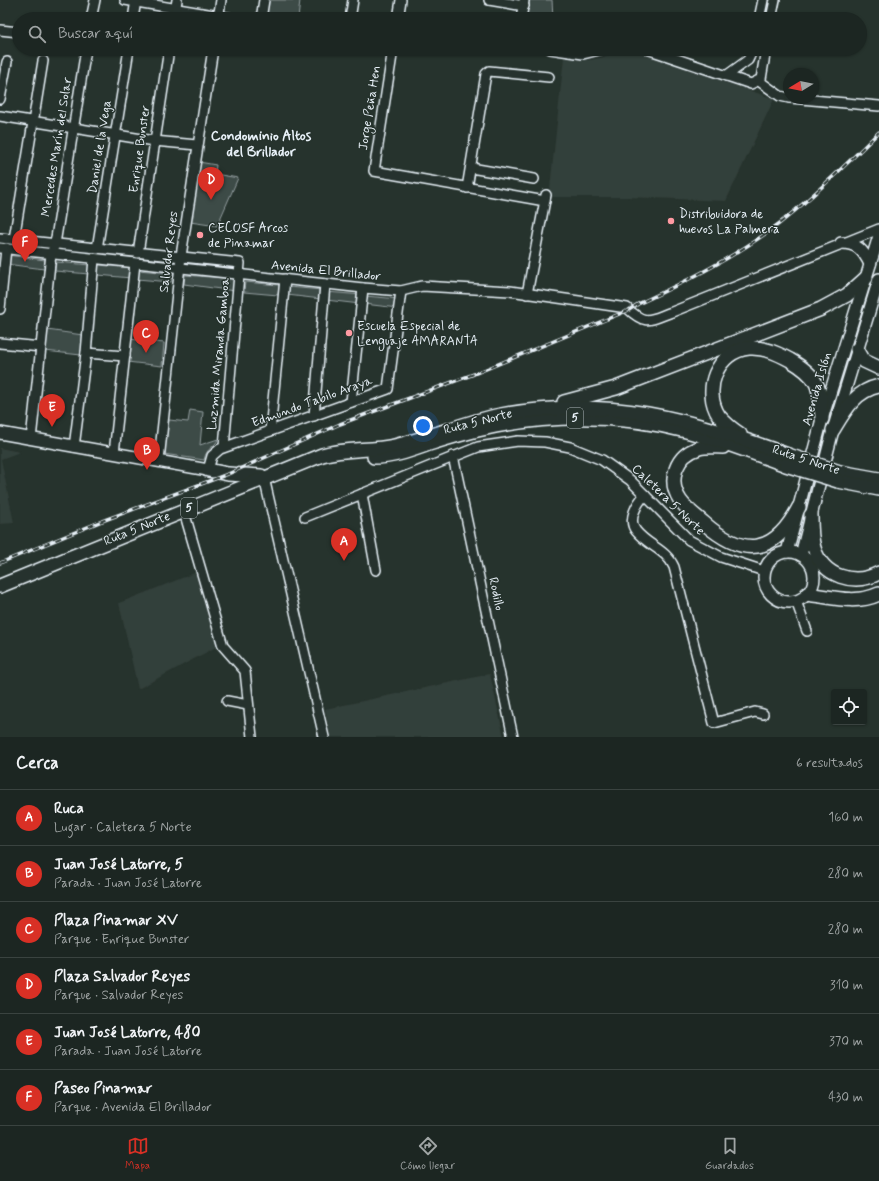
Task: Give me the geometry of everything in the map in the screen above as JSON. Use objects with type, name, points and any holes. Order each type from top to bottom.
[{"type":"highway","points":[[518,412],[595,395],[671,367],[831,305],[873,278]]},
{"type":"highway","points":[[751,442],[722,419],[716,410],[713,398],[712,383],[716,372],[727,358],[737,351],[757,348],[770,350],[808,372],[814,379],[818,388],[822,419]]},
{"type":"highway","points":[[857,349],[864,361],[879,368]]},
{"type":"highway","points":[[833,430],[856,397],[867,390],[879,386]]},
{"type":"highway","name":"Ruta 5 Norte","points":[[0,590],[185,515],[330,452],[395,446],[465,424],[518,412],[574,408],[635,412],[692,423],[751,442],[787,460]]},
{"type":"highway","name":"Ruta 5 Norte","points":[[0,586],[234,490],[328,458],[398,455],[470,432],[506,424],[540,420],[574,418],[636,421],[687,431],[739,448],[787,460],[862,482],[879,489]]},
{"type":"highway","points":[[739,448],[701,447],[689,452],[681,459],[675,474],[674,484],[677,494],[685,506],[723,538],[737,545],[749,546],[765,543],[779,535],[792,520],[799,507]]},
{"type":"highway","points":[[208,470],[266,479]]},
{"type":"highway","points":[[228,474],[233,480],[234,490]]},
{"type":"highway","points":[[879,475],[862,482],[879,498]]},
{"type":"highway","name":"Ruta 5 Norte","points":[[862,482],[879,480]]},
{"type":"highway","points":[[811,514],[814,547],[819,559],[827,568],[843,578],[855,580],[864,579],[879,573]]},
{"type":"highway","points":[[807,594],[852,600],[879,594]]},
{"type":"main road","name":"Avenida Islón","points":[[801,555],[833,430],[857,349],[873,278],[870,264],[879,236]]},
{"type":"main road","points":[[841,243],[853,244],[860,248],[870,264]]},
{"type":"main road","name":"Avenida Islón","points":[[787,552],[822,419],[873,278]]},
{"type":"main road","points":[[0,433],[208,470]]},
{"type":"main road","points":[[787,552],[801,555],[809,562],[813,573],[813,584],[807,594],[796,601],[779,600],[769,593],[764,582],[764,571],[772,558],[787,552]]},
{"type":"street","points":[[92,12],[95,0]]},
{"type":"street","points":[[125,0],[176,4],[202,12]]},
{"type":"street","points":[[219,12],[221,0]]},
{"type":"street","points":[[262,12],[264,0]]},
{"type":"street","points":[[351,12],[353,0]]},
{"type":"street","points":[[399,12],[400,0]]},
{"type":"street","points":[[489,0],[524,3]]},
{"type":"street","points":[[760,12],[762,0]]},
{"type":"street","points":[[773,12],[775,0]]},
{"type":"street","points":[[134,12],[136,1]]},
{"type":"street","points":[[0,30],[12,31]]},
{"type":"street","name":"Mercedes Marín del Solar","points":[[31,439],[51,254],[55,244],[85,56]]},
{"type":"street","name":"Daniel de la Vega","points":[[97,248],[128,56]]},
{"type":"street","name":"Enrique Bunster","points":[[138,252],[168,56]]},
{"type":"street","name":"Salvador Reyes","points":[[158,460],[181,256],[212,56]]},
{"type":"street","name":"Jorge Peña Hen","points":[[392,56],[374,171],[467,188]]},
{"type":"street","points":[[667,56],[746,84],[759,81],[783,97]]},
{"type":"street","points":[[726,76],[748,60],[750,56]]},
{"type":"street","points":[[759,81],[765,56]]},
{"type":"street","points":[[748,60],[764,65]]},
{"type":"street","points":[[14,239],[43,61]]},
{"type":"street","points":[[0,99],[7,62]]},
{"type":"street","points":[[527,294],[546,198],[467,188],[486,74],[489,71],[549,77]]},
{"type":"street","points":[[819,100],[879,106]]},
{"type":"street","points":[[0,116],[154,141],[197,145]]},
{"type":"street","points":[[471,168],[534,179]]},
{"type":"street","points":[[841,243],[879,229]]},
{"type":"street","points":[[0,238],[181,256]]},
{"type":"street","name":"Avenida El Brillador","points":[[3,248],[363,288],[402,291],[422,286],[510,291],[627,308],[633,315],[644,320],[672,312],[841,243]]},
{"type":"street","points":[[0,309],[3,248]]},
{"type":"street","name":"Luzmida Miranda Gamboa","points":[[181,256],[240,263],[224,448]]},
{"type":"street","points":[[74,446],[86,353],[94,259]]},
{"type":"street","points":[[114,453],[135,263]]},
{"type":"street","points":[[270,431],[285,279]]},
{"type":"street","points":[[314,416],[325,284]]},
{"type":"street","points":[[351,402],[363,288]]},
{"type":"street","name":"Edmundo Tabilo Araya","points":[[208,470],[212,456],[224,448],[388,389],[402,291]]},
{"type":"street","points":[[0,343],[41,347]]},
{"type":"street","points":[[86,353],[124,356]]},
{"type":"street","name":"Caletera 5 Norte","points":[[305,516],[478,447],[504,442],[532,441],[558,444],[582,451],[602,460],[630,480],[646,495],[678,531],[701,548],[721,557],[764,571]]},
{"type":"street","name":"Rodillo","points":[[453,456],[513,737]]},
{"type":"street","points":[[266,479],[324,737]]},
{"type":"street","points":[[362,494],[376,570]]},
{"type":"street","points":[[646,495],[636,508],[633,517],[634,526],[638,533],[666,554],[674,567],[714,723],[755,712],[763,714]]},
{"type":"street","points":[[185,515],[223,646],[245,671],[252,737]]},
{"type":"street","points":[[796,601],[807,632]]},
{"type":"street","points":[[227,701],[248,705]]},
{"type":"shaded area","points":[[267,0],[300,0],[299,12],[265,12]]},
{"type":"shaded area","points":[[528,0],[552,0],[553,12],[525,12]]},
{"type":"shaded area","points":[[652,56],[774,99],[726,201],[627,197],[549,197],[564,57],[589,60],[603,57]]},
{"type":"shaded area","points":[[199,162],[216,165],[215,174],[238,178],[217,226],[190,222]]},
{"type":"shaded area","points":[[7,255],[45,260],[44,269],[6,264]]},
{"type":"shaded area","points":[[56,262],[90,265],[89,274],[55,271]]},
{"type":"shaded area","points":[[98,265],[132,268],[131,278],[98,275]]},
{"type":"shaded area","points":[[138,270],[171,273],[171,282],[137,279]]},
{"type":"shaded area","points":[[185,275],[235,279],[235,291],[184,284]]},
{"type":"shaded area","points":[[245,282],[279,285],[278,295],[244,292]]},
{"type":"shaded area","points":[[288,287],[322,290],[321,299],[287,295]]},
{"type":"shaded area","points":[[327,292],[361,295],[360,304],[326,300]]},
{"type":"shaded area","points":[[365,296],[399,299],[398,308],[364,304]]},
{"type":"shaded area","points":[[47,330],[83,335],[81,355],[45,351]]},
{"type":"shaded area","points":[[129,339],[164,343],[162,366],[127,362]]},
{"type":"shaded area","points":[[190,410],[203,412],[200,445],[218,439],[205,455],[204,460],[164,454],[169,420],[188,422]]},
{"type":"shaded area","points":[[0,448],[20,452],[1,459],[14,523],[0,524]]},
{"type":"shaded area","points":[[197,572],[218,646],[138,689],[119,603]]},
{"type":"shaded area","points":[[490,674],[504,737],[330,737],[325,709]]},
{"type":"railway","points":[[0,563],[102,521],[228,474],[340,424],[474,374],[629,310],[711,267],[764,235],[818,190],[879,132]]},
{"type":"place","name":"Plaza Salvador Reyes","points":[[211,200]]},
{"type":"place","name":"Distribuidora de huevos La Palmera","points":[[671,221]]},
{"type":"place","name":"CECOSF Arcos de Pinamar","points":[[200,235]]},
{"type":"place","name":"Paseo Pinamar","points":[[25,262]]},
{"type":"place","name":"Escuela Especial de Lenguaje AMARANTA","points":[[349,333]]},
{"type":"place","name":"Plaza Pinamar XV","points":[[146,353]]},
{"type":"place","name":"Juan José Latorre, 480","points":[[52,427]]},
{"type":"place","name":"Juan José Latorre, 5","points":[[147,470]]},
{"type":"place","name":"Ruca","points":[[344,561]]},
{"type":"district","name":"Condominio Altos del Brillador","points":[[261,144]]}]
